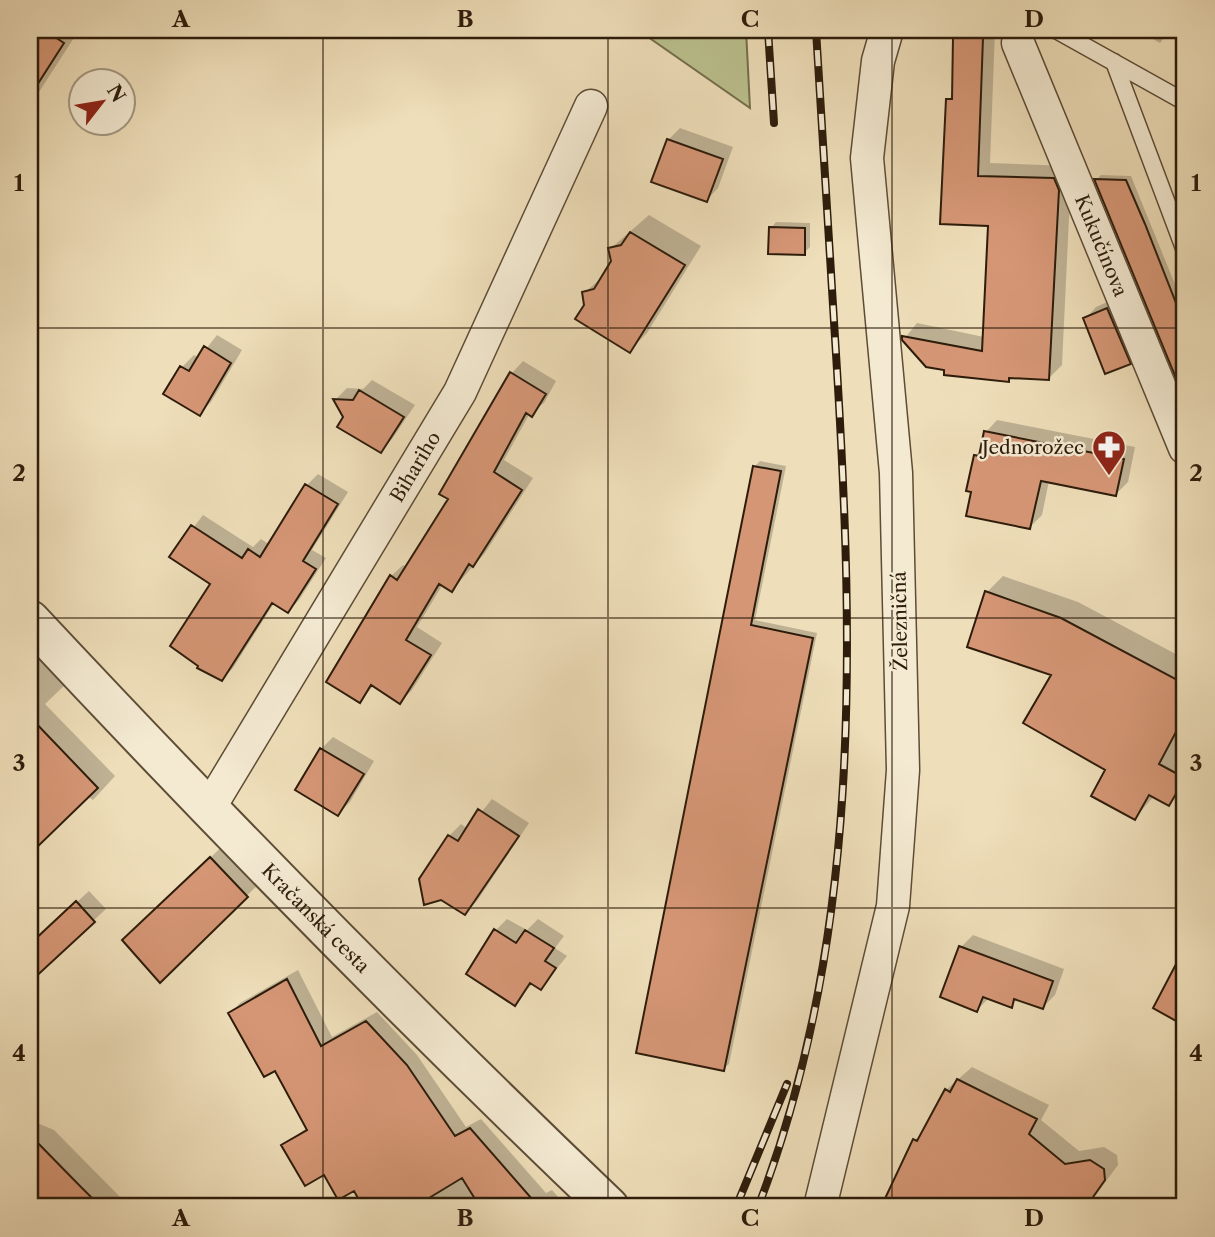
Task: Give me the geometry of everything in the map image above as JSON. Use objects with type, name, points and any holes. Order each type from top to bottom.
[{"type":"street","name":"Železničná","points":[[820,1207],[893,906],[903,770],[896,473],[867,159],[878,61],[887,30]]},
{"type":"street","name":"Kukučínova","points":[[1018,43],[1185,448]]},
{"type":"street","name":"Bihariho","points":[[208,810],[460,392],[591,106]]},
{"type":"street","name":"Kračanská cesta","points":[[30,620],[208,810],[429,1035],[609,1207]]},
{"type":"lane","points":[[1056,30],[1185,102]]},
{"type":"lane","points":[[1114,62],[1185,251]]},
{"type":"green space","points":[[638,30],[746,30],[750,108]]},
{"type":"building","points":[[30,30],[44,30],[64,43],[30,96]]},
{"type":"building","points":[[953,37],[983,38],[978,176],[1054,178],[1059,190],[1049,380],[1009,378],[1009,382],[944,375],[944,370],[926,367],[902,340],[902,336],[982,351],[988,226],[940,224],[946,99],[952,99]]},
{"type":"building","points":[[667,139],[723,159],[707,202],[651,182]]},
{"type":"building","points":[[1094,179],[1126,180],[1145,224],[1185,326],[1185,400]]},
{"type":"building","points":[[769,227],[805,228],[805,255],[768,254]]},
{"type":"building","points":[[630,232],[685,265],[630,353],[575,319],[584,305],[582,292],[594,289],[611,261],[608,248],[621,245]]},
{"type":"building","points":[[1107,308],[1131,364],[1105,374],[1083,318]]},
{"type":"building","points":[[204,346],[231,363],[200,416],[163,394],[180,366],[189,371]]},
{"type":"building","points":[[510,372],[546,394],[532,417],[526,413],[494,472],[522,490],[473,567],[469,564],[452,592],[439,584],[406,640],[431,655],[400,704],[371,685],[360,703],[326,682],[390,575],[397,580],[448,499],[439,494]]},
{"type":"building","points":[[359,390],[404,417],[381,453],[337,427],[343,417],[333,399],[353,400]]},
{"type":"building","points":[[984,431],[1124,459],[1116,496],[1041,481],[1030,529],[966,516],[971,492],[966,491],[974,455],[979,456]]},
{"type":"building","points":[[753,466],[781,471],[751,625],[813,638],[724,1071],[636,1053]]},
{"type":"building","points":[[305,484],[338,504],[303,561],[316,569],[288,613],[272,603],[222,681],[197,668],[198,666],[170,646],[210,584],[169,557],[191,525],[242,558],[248,549],[260,557]]},
{"type":"building","points":[[985,591],[1061,618],[1185,684],[1185,715],[1159,764],[1185,778],[1169,806],[1149,795],[1135,820],[1091,796],[1105,770],[1023,723],[1051,675],[967,647]]},
{"type":"building","points":[[30,717],[98,788],[30,854]]},
{"type":"building","points":[[320,748],[364,774],[338,816],[295,790]]},
{"type":"building","points":[[478,809],[519,836],[465,915],[441,900],[424,905],[419,879],[448,835],[458,841]]},
{"type":"building","points":[[210,857],[248,897],[160,983],[122,940]]},
{"type":"building","points":[[76,901],[95,922],[30,982],[30,944]]},
{"type":"building","points":[[494,929],[516,943],[525,930],[554,948],[545,961],[556,968],[541,990],[530,983],[515,1006],[466,974]]},
{"type":"building","points":[[959,946],[1053,981],[1043,1009],[1014,999],[1012,1008],[983,997],[977,1012],[940,997]]},
{"type":"building","points":[[1185,947],[1185,1026],[1153,1008]]},
{"type":"building","points":[[287,979],[321,1046],[366,1021],[407,1065],[455,1136],[470,1128],[539,1207],[480,1207],[462,1178],[414,1207],[363,1207],[354,1191],[338,1200],[324,1175],[305,1186],[281,1145],[307,1130],[275,1071],[264,1077],[228,1013]]},
{"type":"building","points":[[957,1079],[1037,1119],[1029,1134],[1065,1164],[1090,1160],[1104,1169],[1105,1180],[1086,1207],[881,1207],[913,1139],[917,1141],[945,1089],[950,1092]]},
{"type":"building","points":[[30,1135],[80,1186],[101,1207],[30,1207]]},
{"type":"railway","points":[[768,30],[774,123]]},
{"type":"railway","points":[[758,1207],[792,1106],[816,1003],[833,899],[842,793],[847,687],[843,475],[816,30]]},
{"type":"railway","points":[[736,1207],[787,1084]]},
{"type":"place","name":"Jednorožec","points":[[1109,477]]}]
